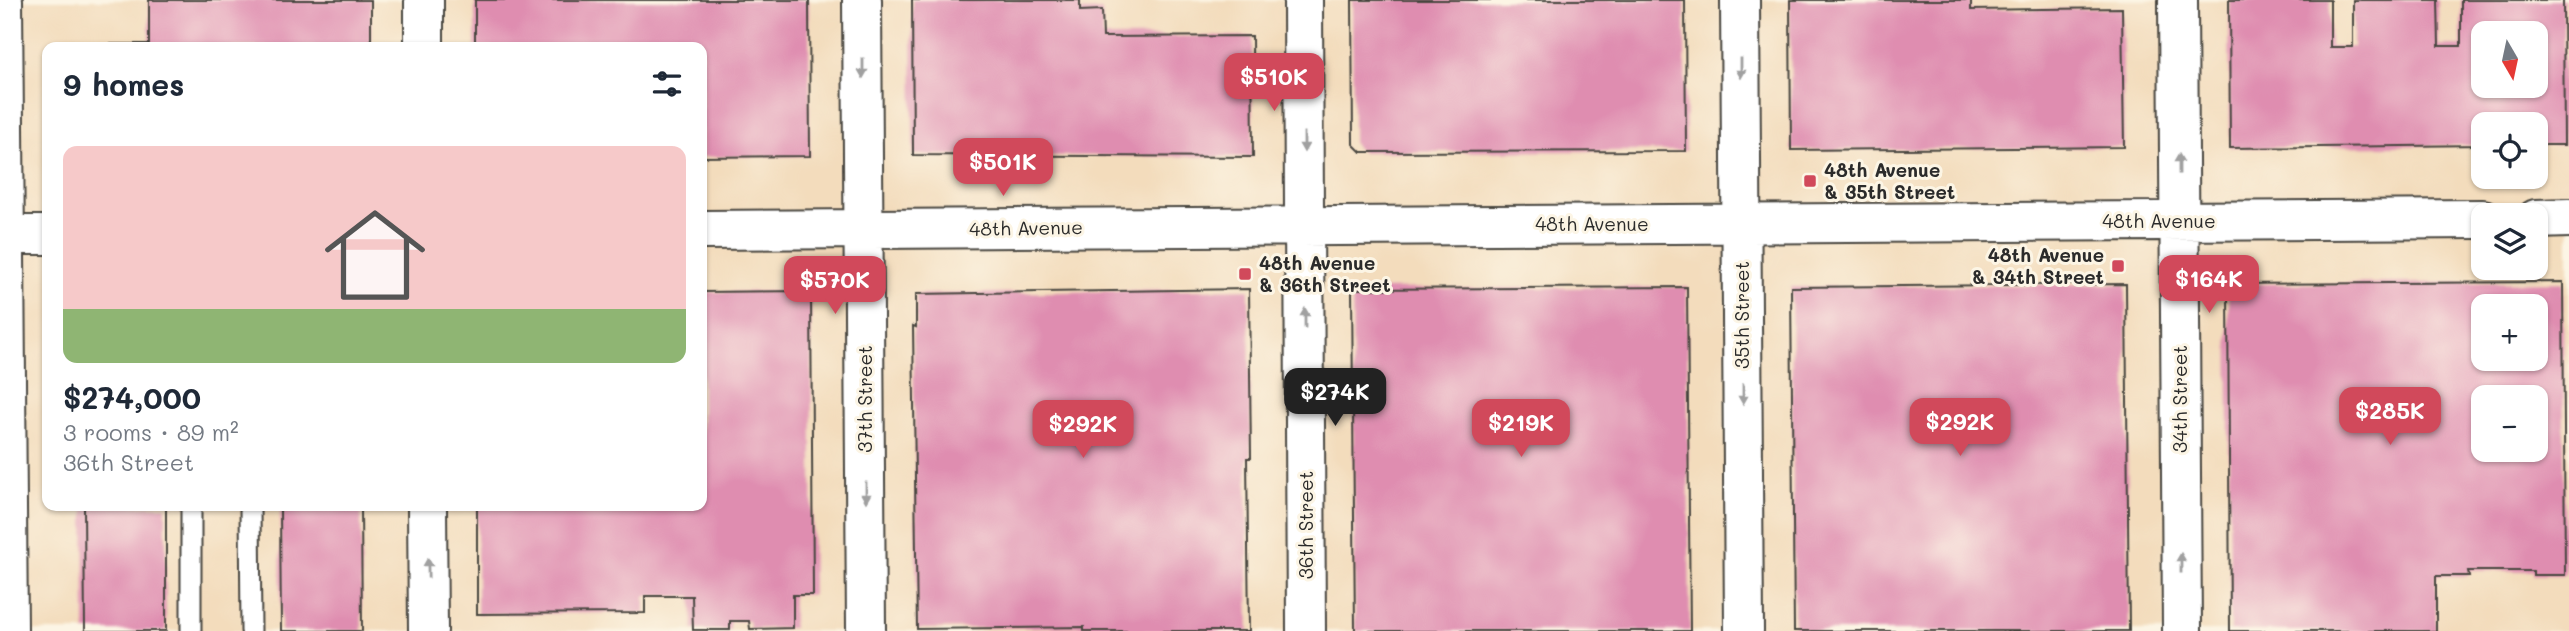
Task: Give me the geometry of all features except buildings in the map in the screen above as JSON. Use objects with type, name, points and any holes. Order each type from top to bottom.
[{"type":"street","points":[[424,0],[424,42]]},
{"type":"street","name":"37th Street","points":[[862,0],[866,631]]},
{"type":"street","name":"36th Street","points":[[1303,0],[1306,631]]},
{"type":"street","name":"35th Street","points":[[1740,0],[1744,631]]},
{"type":"street","name":"34th Street","points":[[2178,0],[2182,631]]},
{"type":"street","points":[[2,13],[2,235],[8,631]]},
{"type":"street","points":[[2548,219],[2569,218]]},
{"type":"street","name":"48th Avenue","points":[[707,230],[2471,219]]},
{"type":"street","points":[[2,235],[42,235]]},
{"type":"street","points":[[427,511],[428,631]]},
{"type":"lane","points":[[191,511],[191,631]]},
{"type":"lane","points":[[250,511],[251,631]]},
{"type":"place","name":"48th Avenue & 35th Street","points":[[1810,181]]},
{"type":"place","name":"48th Avenue & 34th Street","points":[[2118,266]]},
{"type":"place","name":"48th Avenue & 36th Street","points":[[1245,274]]}]
